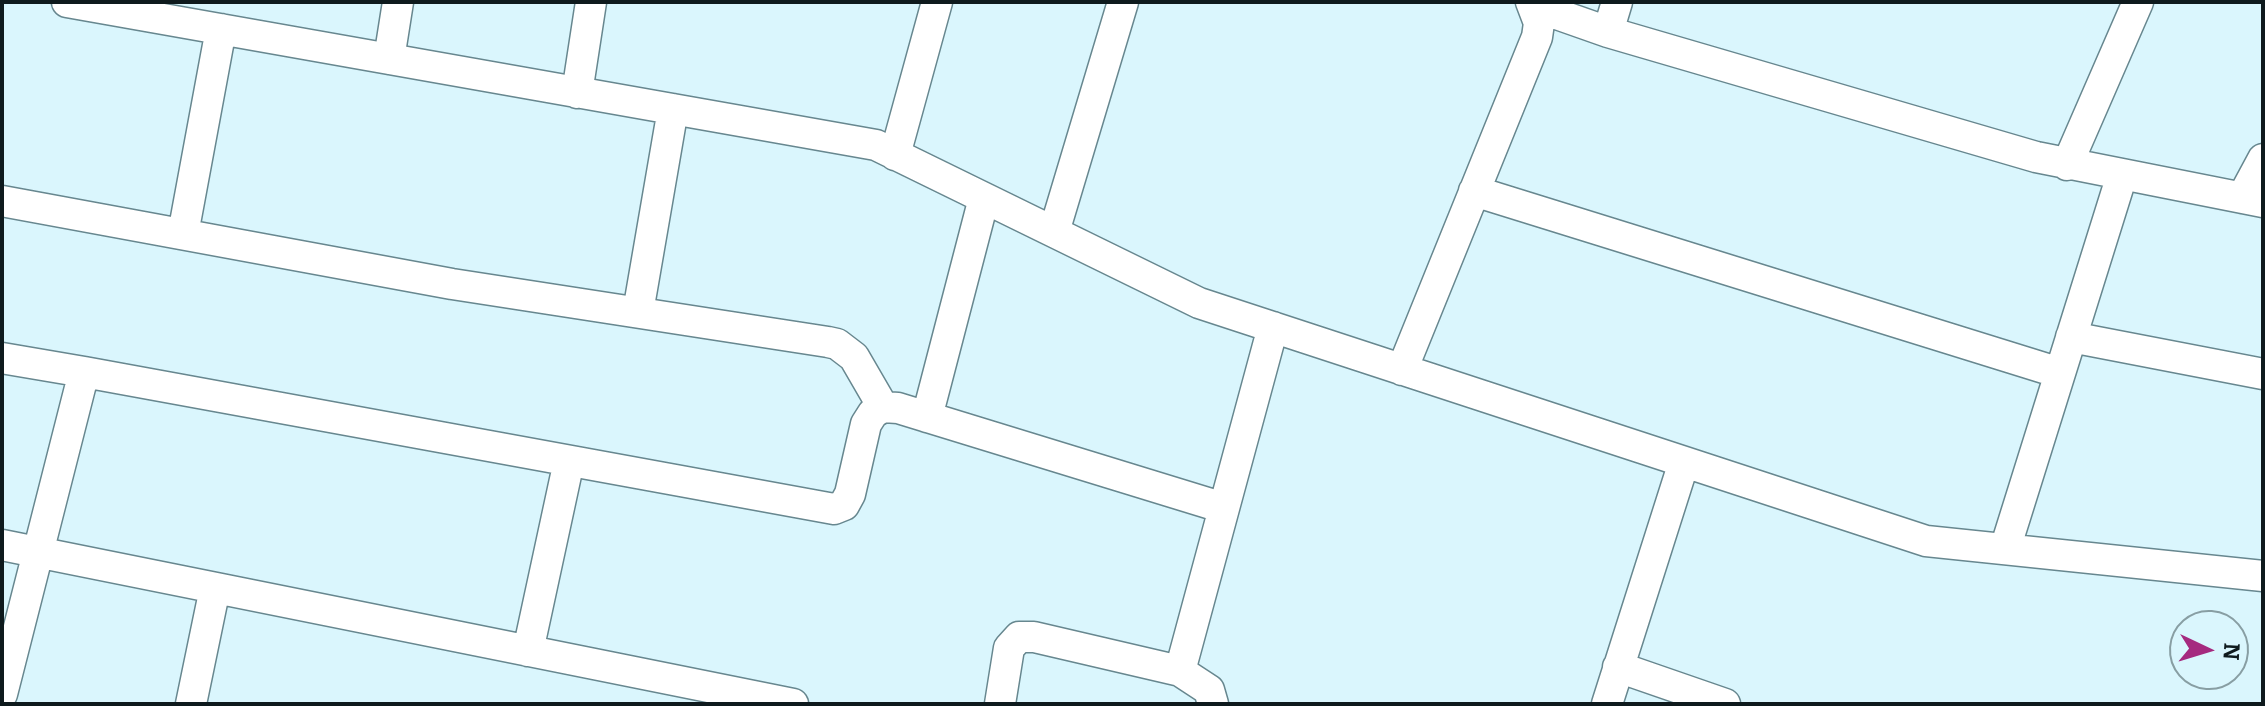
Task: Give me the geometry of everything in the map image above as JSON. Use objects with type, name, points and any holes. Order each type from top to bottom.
[{"type":"street","points":[[67,2],[876,145],[1199,303],[1926,541],[2263,576]]},
{"type":"street","points":[[389,59],[398,2]]},
{"type":"street","points":[[577,93],[591,2]]},
{"type":"street","points":[[895,155],[937,2]]},
{"type":"street","points":[[1054,232],[1123,2]]},
{"type":"street","points":[[1608,32],[1617,2]]},
{"type":"street","points":[[2067,165],[2138,2]]},
{"type":"street","points":[[1533,4],[1608,32],[2067,165],[2252,200],[2263,159]]},
{"type":"street","points":[[1402,370],[1537,37],[1539,23],[1533,4]]},
{"type":"street","points":[[183,234],[221,29]]},
{"type":"street","points":[[638,312],[673,109]]},
{"type":"street","points":[[2005,549],[2122,175]]},
{"type":"street","points":[[1474,191],[2060,373]]},
{"type":"street","points":[[927,417],[984,198]]},
{"type":"street","points":[[2,201],[452,284],[837,344],[854,357],[883,407]]},
{"type":"street","points":[[1180,671],[1273,327]]},
{"type":"street","points":[[2071,337],[2263,374]]},
{"type":"street","points":[[2,358],[834,509],[844,505],[850,494],[866,424],[873,413],[883,407],[898,408],[1224,508]]},
{"type":"street","points":[[2,694],[84,372]]},
{"type":"street","points":[[528,651],[569,461]]},
{"type":"street","points":[[1607,704],[1684,462]]},
{"type":"street","points":[[2,545],[528,651],[741,699],[793,704]]},
{"type":"street","points":[[191,704],[215,588]]},
{"type":"street","points":[[1000,704],[1009,648],[1019,637],[1034,637],[1180,671],[1209,690],[1213,704]]},
{"type":"street","points":[[1618,667],[1725,704]]}]
